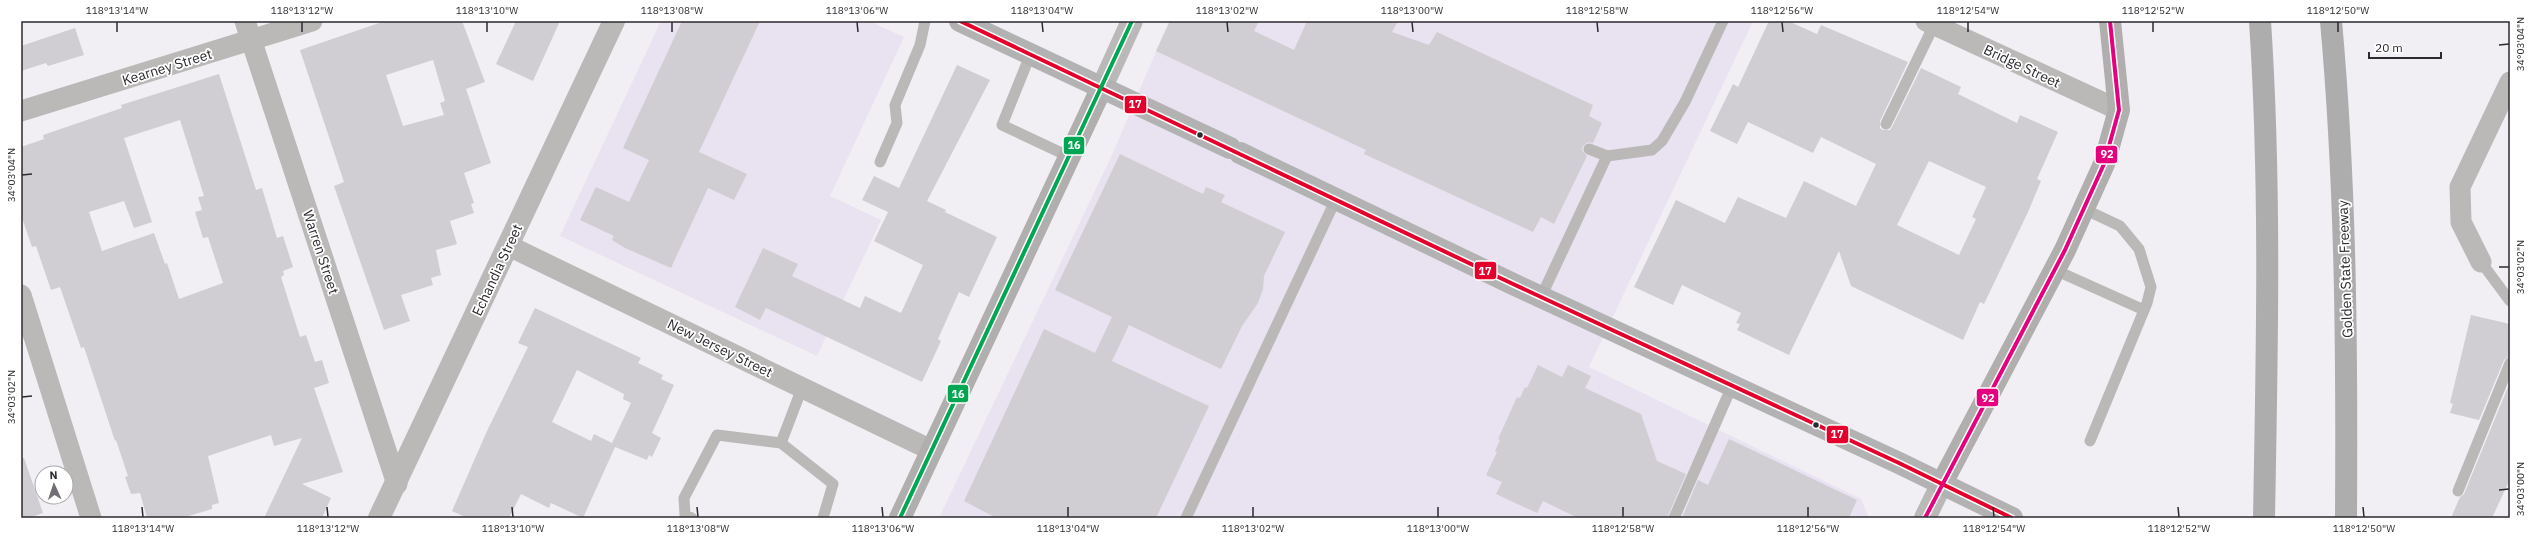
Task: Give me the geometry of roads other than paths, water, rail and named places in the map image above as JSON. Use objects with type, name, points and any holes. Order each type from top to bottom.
[{"type":"highway","points":[[2254,21],[2263,71]]},
{"type":"highway","points":[[2260,21],[2269,249],[2264,518]]},
{"type":"highway","name":"Golden State Freeway","points":[[2331,21],[2343,192],[2347,328],[2346,518]]},
{"type":"highway","points":[[2334,57],[2335,21]]},
{"type":"main road","points":[[960,21],[1031,53],[1541,297],[1942,483],[2012,518]]},
{"type":"main road","points":[[1942,483],[2055,270],[2104,164],[2119,110],[2110,21]]},
{"type":"main road","points":[[900,518],[930,450],[1102,87]]},
{"type":"street","name":"Warren Street","points":[[245,21],[397,484]]},
{"type":"street","name":"Kearney Street","points":[[21,111],[252,41],[312,21]]},
{"type":"street","name":"Echandia Street","points":[[379,518],[397,484],[614,21]]},
{"type":"street","points":[[1102,87],[1132,21]]},
{"type":"street","name":"Bridge Street","points":[[1930,23],[2119,110]]},
{"type":"street","points":[[2480,262],[2462,222],[2460,187],[2510,82]]},
{"type":"street","name":"New Jersey Street","points":[[509,246],[930,450]]},
{"type":"street","points":[[21,295],[91,518]]},
{"type":"street","points":[[1926,518],[1942,483]]},
{"type":"lane","points":[[880,162],[897,123],[894,105],[920,45],[925,21]]},
{"type":"lane","points":[[1589,149],[1607,156],[1652,150],[1662,141],[1685,102],[1721,22]]},
{"type":"lane","points":[[1886,124],[1930,23]]},
{"type":"lane","points":[[1031,53],[1002,125],[1068,156]]},
{"type":"lane","points":[[1541,297],[1607,156]]},
{"type":"lane","points":[[1186,518],[1336,199]]},
{"type":"lane","points":[[2084,209],[2120,226],[2139,249],[2151,287],[2144,310],[2090,441]]},
{"type":"lane","points":[[2480,262],[2510,301]]},
{"type":"lane","points":[[2055,270],[2144,310]]},
{"type":"lane","points":[[2458,491],[2510,363]]},
{"type":"lane","points":[[1674,518],[1732,386]]},
{"type":"lane","points":[[781,443],[802,388]]},
{"type":"lane","points":[[692,518],[685,515],[684,498],[717,435],[781,443],[833,484],[823,518]]}]
